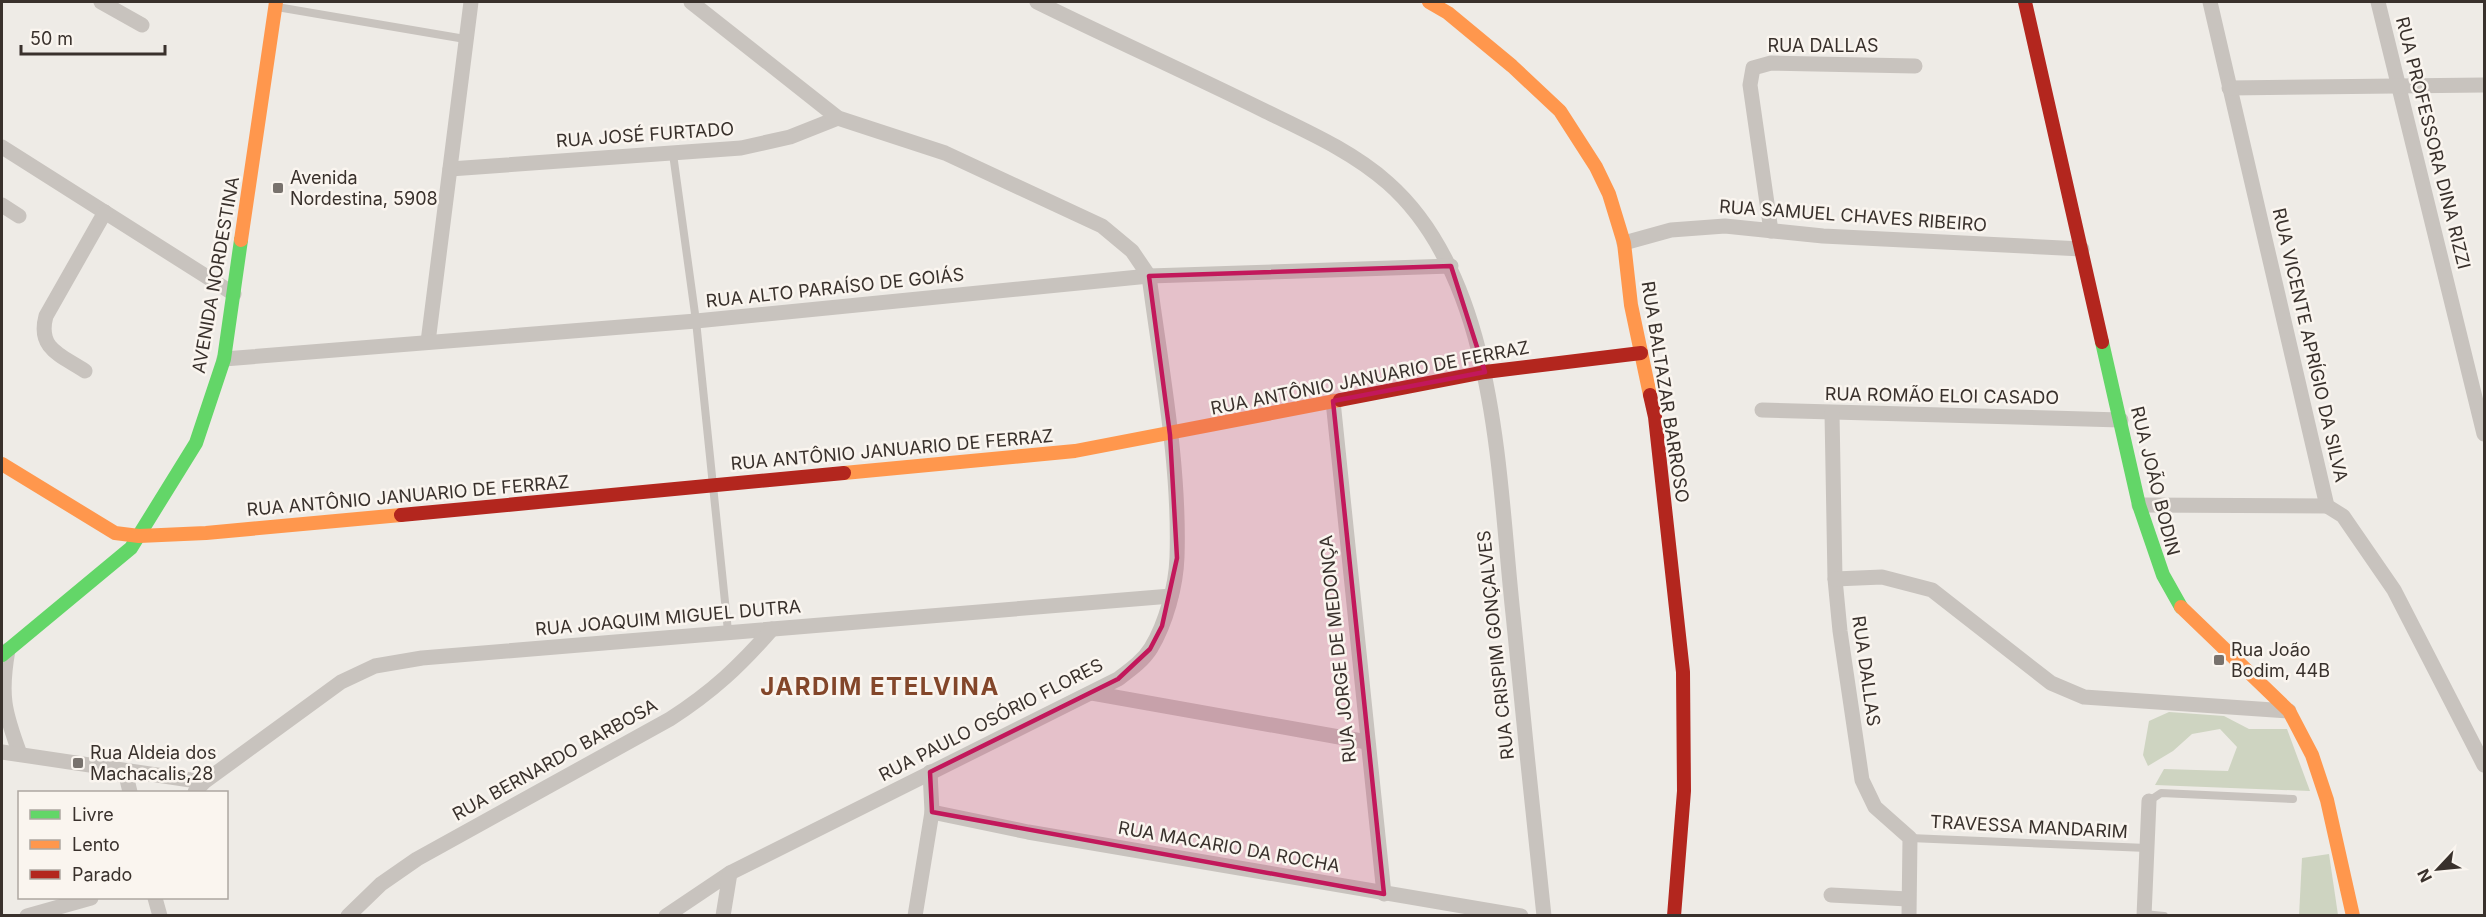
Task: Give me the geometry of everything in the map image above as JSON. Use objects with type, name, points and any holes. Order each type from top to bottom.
[{"type":"street","points":[[101,2],[142,24]]},
{"type":"street","points":[[428,342],[471,2]]},
{"type":"street","name":"RUA PAULO OSÓRIO FLORES","points":[[666,915],[730,873],[1092,693],[1135,667],[1150,649],[1162,626],[1171,596],[1177,558],[1170,435],[1149,276],[1132,251],[1102,226],[945,153],[838,118],[691,2]]},
{"type":"street","name":"RUA CRISPIM GONÇALVES","points":[[1037,2],[1336,146],[1388,183],[1422,219],[1440,244],[1451,266],[1490,390],[1544,915]]},
{"type":"street","name":"RUA BALTAZAR BARROSO","points":[[1429,2],[1446,7],[1560,111],[1581,140],[1600,176],[1624,243],[1631,305],[1655,417],[1683,672],[1684,791],[1674,915]]},
{"type":"street","name":"RUA JOÃO BODIN","points":[[2025,2],[2139,505],[2159,570],[2171,595],[2186,613],[2289,711],[2312,755],[2327,800],[2353,915]]},
{"type":"street","name":"RUA VICENTE APRÍGIO DA SILVA","points":[[2210,2],[2327,506],[2343,516],[2394,590],[2484,765]]},
{"type":"street","name":"RUA PROFESSORA DINA RIZZI","points":[[2378,2],[2400,84],[2484,434]]},
{"type":"street","name":"AVENIDA NORDESTINA","points":[[5,652],[131,548],[196,443],[224,359],[276,4]]},
{"type":"street","name":"RUA DALLAS","points":[[1771,231],[1750,86],[1753,68],[1771,63],[1915,66]]},
{"type":"street","points":[[2229,88],[2400,84],[2484,85]]},
{"type":"street","name":"RUA JOSÉ FURTADO","points":[[450,169],[673,154],[764,144],[838,118]]},
{"type":"street","points":[[2,147],[234,294]]},
{"type":"street","points":[[2,205],[19,216]]},
{"type":"street","points":[[85,371],[47,345],[42,330],[46,316],[105,212]]},
{"type":"street","name":"RUA SAMUEL CHAVES RIBEIRO","points":[[1624,243],[1671,230],[1701,226],[2082,249]]},
{"type":"street","name":"RUA ALTO PARAÍSO DE GOIÁS","points":[[224,359],[696,321],[1149,276],[1451,266]]},
{"type":"street","name":"RUA ANTÔNIO JANUARIO DE FERRAZ","points":[[2,464],[116,533],[140,536],[206,533],[1075,451],[1170,435],[1485,372],[1641,353]]},
{"type":"street","name":"RUA JORGE DE MEDONÇA","points":[[1333,401],[1384,894]]},
{"type":"street","name":"RUA ROMÃO ELOI CASADO","points":[[1762,410],[2121,420]]},
{"type":"street","name":"RUA DALLAS","points":[[1832,413],[1835,579],[1840,631],[1862,780],[1875,807],[1910,838]]},
{"type":"street","points":[[2139,505],[2327,506]]},
{"type":"street","points":[[1835,579],[1882,577],[1932,590],[2051,683],[2067,692],[2084,697],[2289,711]]},
{"type":"street","name":"RUA JOAQUIM MIGUEL DUTRA","points":[[2,752],[125,771],[199,787],[341,682],[375,666],[422,658],[728,631],[1171,596]]},
{"type":"street","name":"RUA BERNARDO BARBOSA","points":[[348,915],[381,884],[417,859],[670,719],[703,698],[742,663],[772,629]]},
{"type":"street","points":[[5,652],[2,683],[4,706],[20,754]]},
{"type":"street","points":[[1092,693],[1367,742]]},
{"type":"street","points":[[125,771],[130,791]]},
{"type":"street","points":[[915,915],[932,812],[930,772]]},
{"type":"street","points":[[2144,915],[2149,801]]},
{"type":"street","name":"RUA MACARIO DA ROCHA","points":[[932,812],[1028,832],[1384,894],[1521,915]]},
{"type":"street","points":[[1909,915],[1910,838]]},
{"type":"street","points":[[723,915],[730,873]]},
{"type":"street","points":[[1831,895],[1908,899]]},
{"type":"street","points":[[27,915],[84,899]]},
{"type":"street","points":[[156,899],[160,915]]},
{"type":"lane","points":[[276,4],[465,39]]},
{"type":"lane","points":[[673,154],[715,484],[728,631]]},
{"type":"lane","points":[[2149,801],[2162,794],[2293,799]]},
{"type":"lane","name":"TRAVESSA MANDARIM","points":[[1910,838],[2146,848]]},
{"type":"lane","points":[[2144,915],[2163,915]]},
{"type":"highlighted area","points":[[1451,266],[1485,372],[1333,401],[1384,894],[932,812],[930,772],[1118,679],[1150,649],[1162,626],[1177,558],[1170,435],[1149,276]]},
{"type":"green space","points":[[2169,712],[2224,716],[2249,729],[2287,729],[2310,791],[2155,785],[2164,769],[2228,771],[2237,747],[2220,729],[2192,734],[2173,751],[2148,766],[2143,755],[2149,721]]},
{"type":"green space","points":[[2329,854],[2338,915],[2299,916],[2302,858]]},
{"type":"traffic: fast","points":[[2,655],[131,548],[196,443],[224,359],[241,240]]},
{"type":"traffic: fast","points":[[2102,342],[2139,505],[2163,575],[2181,607]]},
{"type":"traffic: slow","points":[[241,240],[276,2]]},
{"type":"traffic: slow","points":[[1429,2],[1448,13],[1512,66],[1560,111],[1596,167],[1609,194],[1624,243],[1631,305],[1650,395]]},
{"type":"traffic: slow","points":[[844,473],[1075,451],[1340,400]]},
{"type":"traffic: slow","points":[[2,464],[115,533],[139,536],[206,533],[401,515]]},
{"type":"traffic: slow","points":[[2181,607],[2289,711],[2312,755],[2327,800],[2353,916]]},
{"type":"traffic: jam","points":[[2025,2],[2102,342]]},
{"type":"traffic: jam","points":[[1340,400],[1485,372],[1641,353]]},
{"type":"traffic: jam","points":[[1650,395],[1655,417],[1683,672],[1684,791],[1674,916]]},
{"type":"traffic: jam","points":[[401,515],[844,473]]},
{"type":"place","name":"Avenida Nordestina, 5908","points":[[278,188]]},
{"type":"place","name":"Rua João Bodim, 44B","points":[[2219,660]]},
{"type":"place","name":"Rua Aldeia dos Machacalis,28","points":[[78,763]]},
{"type":"district","name":"JARDIM ETELVINA","points":[[880,687]]}]
